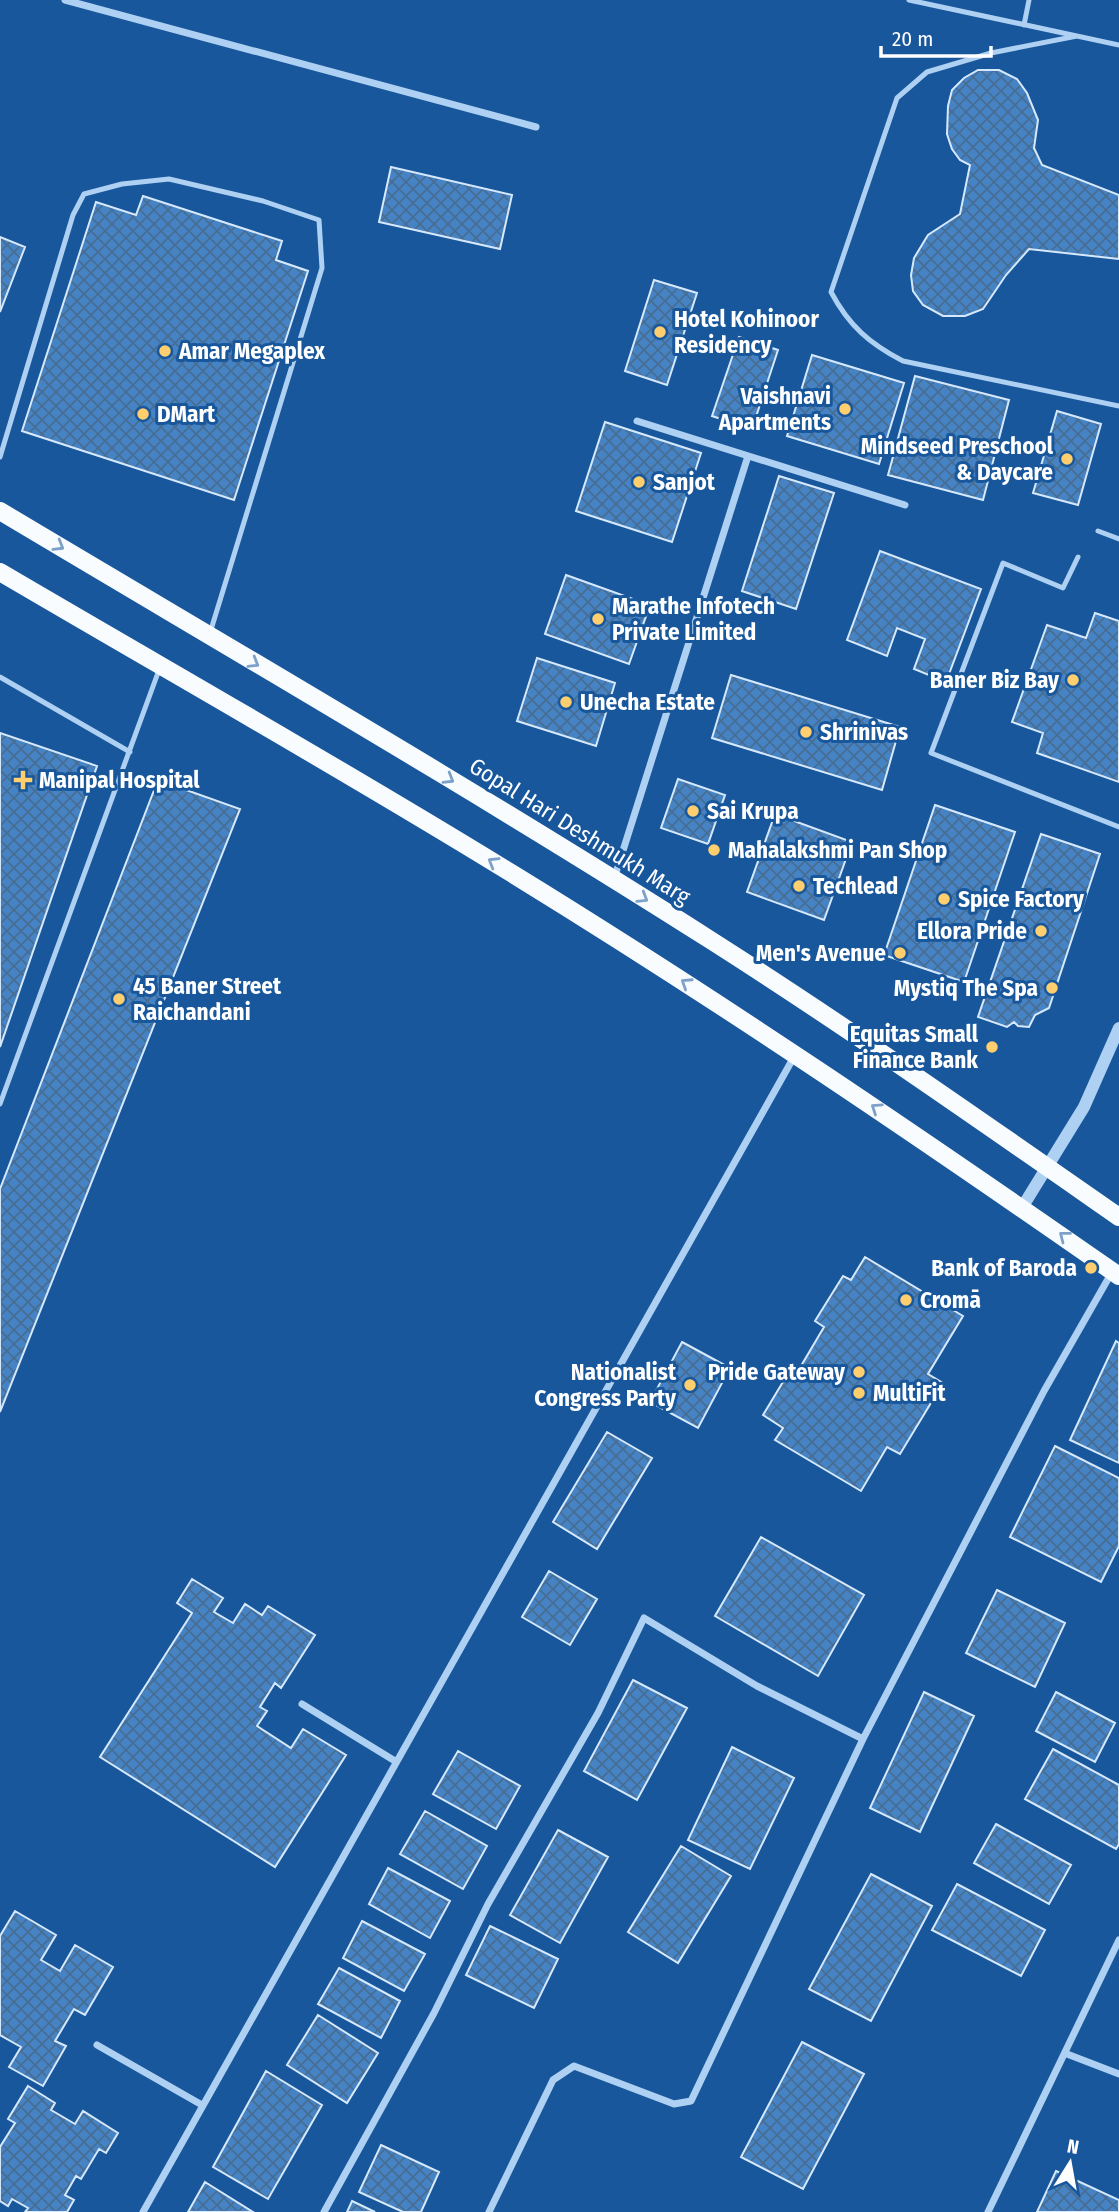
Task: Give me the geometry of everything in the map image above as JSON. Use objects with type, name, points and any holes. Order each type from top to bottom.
[{"type":"main road","name":"Gopal Hari Deshmukh Marg","points":[[0,511],[613,879],[904,1067],[1119,1217]]},
{"type":"main road","points":[[0,572],[515,875],[1023,1206],[1116,1274]]},
{"type":"street","points":[[65,0],[536,127]]},
{"type":"street","points":[[637,422],[905,505]]},
{"type":"street","points":[[613,879],[748,456]]},
{"type":"street","points":[[1023,1206],[1049,1167],[1097,1082],[1119,1027]]},
{"type":"street","points":[[143,2212],[795,1055]]},
{"type":"street","points":[[489,2212],[553,2080],[574,2066],[674,2104],[691,2101],[863,1739],[1044,1391],[1116,1274]]},
{"type":"street","points":[[324,2212],[434,2013],[488,1904],[598,1713],[644,1618],[757,1686],[863,1739]]},
{"type":"street","points":[[302,1704],[395,1761]]},
{"type":"street","points":[[988,2212],[1067,2054],[1119,1940]]},
{"type":"street","points":[[97,2045],[202,2105]]},
{"type":"street","points":[[1067,2054],[1119,2074]]},
{"type":"lane","points":[[911,0],[1119,45]]},
{"type":"lane","points":[[1024,25],[1029,0]]},
{"type":"lane","points":[[1077,36],[991,53],[927,72],[897,98],[831,292],[844,317],[872,344],[903,361],[1119,406]]},
{"type":"lane","points":[[0,457],[73,215],[84,194],[122,184],[169,179],[263,201],[319,220],[323,268],[209,636]]},
{"type":"lane","points":[[1098,531],[1119,539]]},
{"type":"lane","points":[[1078,558],[1063,588],[1003,563],[931,753],[1119,827]]},
{"type":"lane","points":[[0,1104],[160,666]]},
{"type":"lane","points":[[0,677],[130,752]]},
{"type":"building","points":[[978,70],[999,70],[1017,79],[1027,93],[1038,120],[1034,148],[1042,165],[1119,195],[1119,259],[1029,249],[1006,275],[983,309],[965,316],[943,316],[923,305],[913,291],[911,275],[914,258],[928,235],[960,214],[970,165],[960,160],[952,149],[947,134],[948,106],[952,90],[964,78]]},
{"type":"building","points":[[391,167],[512,195],[500,249],[379,222]]},
{"type":"building","name":"Amar Megaplex","points":[[143,196],[282,241],[276,260],[308,271],[234,500],[22,431],[96,202],[136,215]]},
{"type":"building","points":[[0,237],[25,247],[0,312]]},
{"type":"building","name":"Hotel Kohinoor Residency","points":[[654,280],[697,293],[667,385],[625,371]]},
{"type":"building","points":[[739,337],[778,350],[752,429],[712,416]]},
{"type":"building","name":"Vaishnavi Apartments","points":[[812,355],[904,383],[879,464],[787,436]]},
{"type":"building","points":[[915,376],[1009,400],[983,500],[888,475]]},
{"type":"building","name":"Mindseed Preschool & Daycare","points":[[1057,411],[1101,424],[1078,505],[1033,493]]},
{"type":"building","name":"Sanjot","points":[[605,422],[701,453],[672,542],[576,511]]},
{"type":"building","points":[[779,476],[834,493],[796,609],[742,591]]},
{"type":"building","points":[[880,551],[981,589],[946,682],[914,669],[925,639],[897,628],[887,656],[847,640]]},
{"type":"building","name":"Marathe Infotech Private Limited","points":[[566,575],[650,605],[629,664],[545,634]]},
{"type":"building","name":"Baner Biz Bay","points":[[1095,613],[1119,621],[1119,782],[1037,753],[1043,733],[1012,722],[1047,625],[1086,638]]},
{"type":"building","name":"Unecha Estate","points":[[537,658],[615,683],[596,746],[517,721]]},
{"type":"building","name":"Shrinivas","points":[[731,675],[900,727],[882,790],[712,738]]},
{"type":"building","name":"Manipal Hospital","points":[[0,733],[97,766],[0,1047]]},
{"type":"building","name":"Sai Krupa","points":[[678,779],[725,795],[708,844],[661,828]]},
{"type":"building","name":"45 Baner Street Raichandani","points":[[158,780],[240,809],[0,1412],[0,1189]]},
{"type":"building","points":[[935,805],[1015,832],[964,982],[884,955]]},
{"type":"building","points":[[775,814],[852,842],[824,920],[747,892]]},
{"type":"building","name":"Ellora Pride","points":[[1041,834],[1100,854],[1049,1008],[1035,1015],[1029,1027],[1018,1026],[1014,1022],[1007,1027],[978,1017]]},
{"type":"building","name":"Pride Gateway","points":[[865,1257],[963,1316],[928,1374],[943,1383],[900,1454],[887,1447],[861,1491],[775,1440],[783,1428],[763,1415],[792,1367],[798,1371],[824,1327],[815,1321],[843,1276],[851,1280]]},
{"type":"building","points":[[1116,1341],[1119,1343],[1119,1463],[1070,1440]]},
{"type":"building","name":"Nationalist Congress Party","points":[[682,1342],[730,1368],[698,1428],[650,1402]]},
{"type":"building","points":[[607,1432],[652,1458],[597,1549],[553,1522]]},
{"type":"building","points":[[1055,1446],[1119,1478],[1119,1546],[1101,1582],[1010,1537]]},
{"type":"building","points":[[761,1537],[864,1595],[818,1676],[715,1616]]},
{"type":"building","points":[[549,1571],[597,1599],[570,1645],[522,1617]]},
{"type":"building","points":[[192,1579],[223,1598],[214,1612],[233,1623],[245,1604],[262,1615],[268,1606],[315,1635],[281,1688],[275,1683],[260,1707],[267,1711],[257,1726],[291,1748],[303,1729],[346,1755],[275,1867],[100,1757],[192,1613],[177,1603]]},
{"type":"building","points":[[997,1590],[1065,1623],[1035,1687],[966,1653]]},
{"type":"building","points":[[633,1680],[687,1708],[637,1800],[584,1771]]},
{"type":"building","points":[[924,1692],[974,1716],[920,1832],[870,1808]]},
{"type":"building","points":[[1056,1692],[1115,1723],[1095,1762],[1036,1731]]},
{"type":"building","points":[[732,1747],[794,1778],[750,1869],[688,1840]]},
{"type":"building","points":[[1053,1749],[1119,1785],[1119,1844],[1116,1849],[1025,1799]]},
{"type":"building","points":[[458,1751],[520,1786],[496,1829],[433,1794]]},
{"type":"building","points":[[425,1811],[487,1846],[463,1889],[400,1854]]},
{"type":"building","points":[[996,1824],[1071,1865],[1049,1904],[974,1863]]},
{"type":"building","points":[[558,1830],[608,1857],[560,1943],[510,1915]]},
{"type":"building","points":[[681,1846],[731,1876],[678,1963],[628,1932]]},
{"type":"building","points":[[388,1868],[450,1901],[430,1938],[369,1904]]},
{"type":"building","points":[[871,1874],[932,1906],[871,2021],[809,1989]]},
{"type":"building","points":[[957,1884],[1045,1930],[1021,1976],[932,1930]]},
{"type":"building","points":[[15,1911],[56,1935],[41,1960],[60,1971],[75,1945],[113,1967],[85,2015],[74,2009],[55,2041],[66,2046],[43,2086],[9,2067],[21,2047],[0,2035],[0,1936]]},
{"type":"building","points":[[362,1921],[425,1954],[404,1991],[343,1958]]},
{"type":"building","points":[[490,1926],[558,1959],[534,2008],[466,1975]]},
{"type":"building","points":[[339,1968],[400,2001],[381,2038],[318,2004]]},
{"type":"building","points":[[318,2015],[378,2053],[347,2103],[287,2065]]},
{"type":"building","points":[[802,2042],[864,2074],[803,2189],[741,2157]]},
{"type":"building","points":[[266,2071],[322,2105],[268,2199],[213,2167]]},
{"type":"building","points":[[28,2086],[55,2103],[51,2110],[75,2124],[83,2111],[118,2133],[106,2153],[99,2149],[81,2179],[76,2176],[65,2195],[74,2200],[67,2212],[25,2212],[28,2208],[12,2199],[8,2206],[0,2201],[0,2147],[15,2123],[8,2119]]},
{"type":"building","points":[[381,2145],[439,2172],[421,2212],[403,2212],[359,2192]]},
{"type":"building","points":[[1056,2171],[1119,2200],[1119,2212],[1037,2212]]},
{"type":"building","points":[[205,2182],[253,2212],[188,2212]]},
{"type":"building","points":[[352,2201],[375,2212],[347,2212]]},
{"type":"place","name":"Hotel Kohinoor Residency","points":[[660,332]]},
{"type":"place","name":"Amar Megaplex","points":[[165,351]]},
{"type":"place","name":"Vaishnavi Apartments","points":[[845,409]]},
{"type":"place","name":"DMart","points":[[143,414]]},
{"type":"place","name":"Mindseed Preschool & Daycare","points":[[1067,459]]},
{"type":"place","name":"Sanjot","points":[[639,482]]},
{"type":"place","name":"Marathe Infotech Private Limited","points":[[598,619]]},
{"type":"place","name":"Baner Biz Bay","points":[[1073,680]]},
{"type":"place","name":"Unecha Estate","points":[[566,702]]},
{"type":"place","name":"Shrinivas","points":[[806,732]]},
{"type":"place","name":"Manipal Hospital","points":[[23,780]]},
{"type":"place","name":"Sai Krupa","points":[[693,811]]},
{"type":"place","name":"Mahalakshmi Pan Shop","points":[[714,850]]},
{"type":"place","name":"Techlead","points":[[799,886]]},
{"type":"place","name":"Spice Factory","points":[[944,899]]},
{"type":"place","name":"Ellora Pride","points":[[1041,931]]},
{"type":"place","name":"Men's Avenue","points":[[900,953]]},
{"type":"place","name":"Mystiq The Spa","points":[[1052,988]]},
{"type":"place","name":"45 Baner Street Raichandani","points":[[119,999]]},
{"type":"place","name":"Equitas Small Finance Bank","points":[[992,1047]]},
{"type":"place","name":"Bank of Baroda","points":[[1091,1268]]},
{"type":"place","name":"Cromā","points":[[906,1300]]},
{"type":"place","name":"Pride Gateway","points":[[859,1372]]},
{"type":"place","name":"Nationalist Congress Party","points":[[690,1385]]},
{"type":"place","name":"MultiFit","points":[[859,1393]]}]
